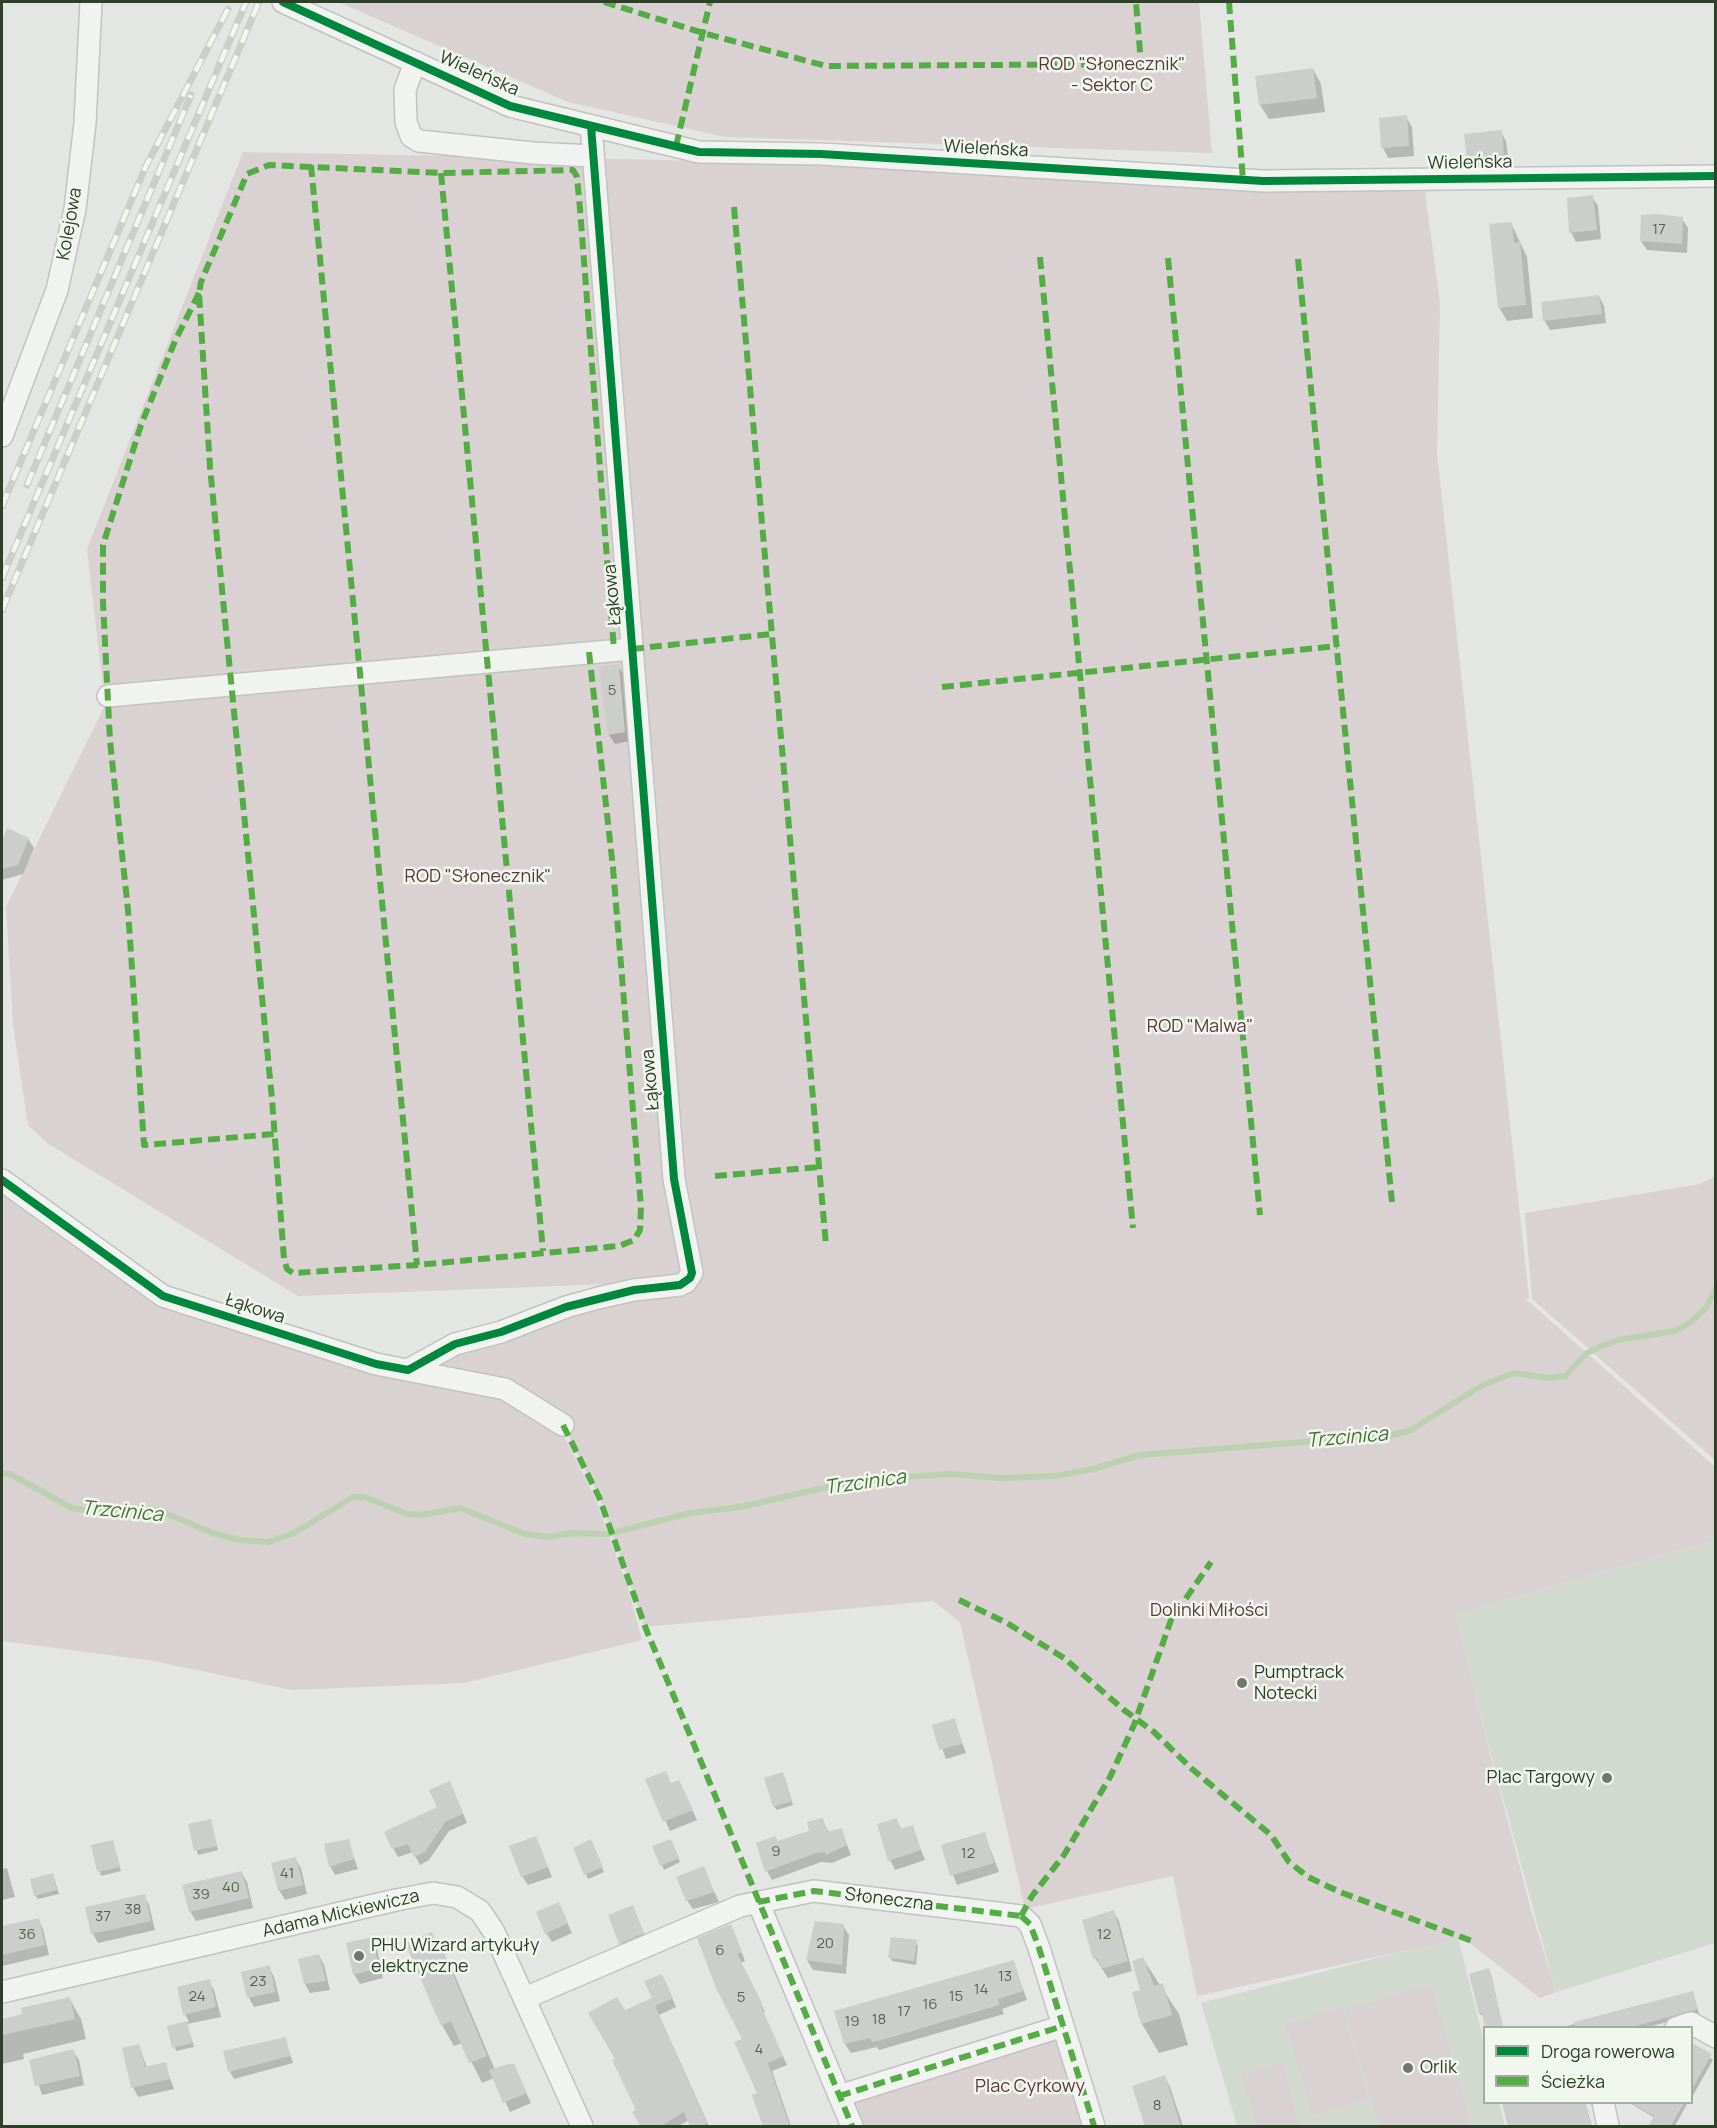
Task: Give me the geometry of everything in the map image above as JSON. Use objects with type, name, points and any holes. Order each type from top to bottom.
[{"type":"street","name":"Kolejowa","points":[[2,436],[57,290],[75,209],[85,123],[91,2]]},
{"type":"street","name":"Wieleńska","points":[[283,2],[510,106],[699,152],[821,154],[1253,180],[1716,176]]},
{"type":"street","points":[[415,62],[405,90],[406,123],[411,136],[419,141],[533,153],[593,156]]},
{"type":"street","name":"Łąkowa","points":[[2,1180],[163,1296],[376,1364],[408,1370],[455,1344],[501,1332],[566,1307],[598,1298],[634,1290],[680,1285],[686,1282],[692,1273],[674,1179],[591,126]]},
{"type":"street","points":[[108,696],[632,649]]},
{"type":"street","points":[[408,1370],[505,1389],[563,1425]]},
{"type":"street","name":"Słoneczna","points":[[525,1998],[740,1906],[814,1891],[1021,1916],[1030,1924],[1063,2026]]},
{"type":"street","name":"Adama Mickiewicza","points":[[2,1992],[433,1893],[457,1897],[480,1911],[494,1932],[582,2127]]},
{"type":"street","points":[[758,1902],[852,2127]]},
{"type":"street","points":[[1684,2026],[1691,2024],[1716,2037]]},
{"type":"street","points":[[840,2096],[1063,2026],[1094,2127]]},
{"type":"street","points":[[1603,2104],[1608,2127]]},
{"type":"shaded area","name":"Plac Targowy","points":[[1715,1540],[1715,1943],[1556,1992],[1453,1614]]},
{"type":"shaded area","points":[[1458,1937],[1483,2039],[1483,2104],[1499,2104],[1505,2126],[1237,2126],[1201,2003]]},
{"type":"green space","name":"ROD \"Słonecznik\" - Sektor C","points":[[338,2],[1199,2],[1212,153],[725,137],[568,102]]},
{"type":"green space","points":[[243,152],[823,163],[1424,185],[1440,303],[1437,453],[1529,1298],[1526,1299],[1715,1467],[1715,1540],[1454,1614],[1531,1910],[1556,1992],[1540,1998],[1463,1938],[1197,1996],[1173,1876],[1025,1909],[960,1622],[933,1601],[645,1627],[599,1497],[563,1425],[505,1389],[408,1370],[455,1344],[687,1281],[298,1296],[47,1143],[28,1125],[13,1025],[6,907],[105,705],[87,549]]},
{"type":"green space","points":[[1715,1176],[1715,1460],[1532,1299],[1525,1213],[1700,1184]]},
{"type":"green space","points":[[2,1186],[171,1305],[505,1397],[560,1429],[595,1498],[628,1589],[642,1640],[464,1683],[292,1690],[154,1661],[2,1641]]},
{"type":"green space","name":"Orlik","points":[[1431,1985],[1471,2126],[1379,2126],[1345,2010]]},
{"type":"green space","points":[[1342,2007],[1369,2099],[1313,2115],[1286,2024]]},
{"type":"green space","name":"Plac Cyrkowy","points":[[1057,2039],[1084,2126],[863,2126],[852,2100]]},
{"type":"green space","points":[[1282,2063],[1299,2126],[1257,2126],[1242,2074]]},
{"type":"building","points":[[1313,68],[1317,98],[1259,105],[1255,76]]},
{"type":"building","points":[[1407,115],[1409,146],[1381,148],[1379,118]]},
{"type":"building","points":[[1502,130],[1504,154],[1467,159],[1464,134]]},
{"type":"building","points":[[1593,195],[1597,230],[1569,233],[1567,198]]},
{"type":"building","points":[[1641,215],[1683,217],[1682,244],[1640,241]]},
{"type":"building","points":[[1512,222],[1514,243],[1520,242],[1526,305],[1498,308],[1489,224]]},
{"type":"building","points":[[1599,295],[1602,314],[1543,321],[1541,302]]},
{"type":"building","points":[[619,664],[625,732],[608,735],[599,667]]},
{"type":"building","points":[[7,828],[29,838],[18,865],[2,869],[2,841]]},
{"type":"building","points":[[955,1718],[962,1744],[939,1750],[932,1725]]},
{"type":"building","points":[[666,1771],[671,1783],[679,1780],[693,1810],[663,1822],[645,1779]]},
{"type":"building","points":[[783,1772],[792,1801],[773,1807],[764,1778]]},
{"type":"building","points":[[450,1781],[463,1814],[445,1822],[425,1852],[414,1857],[408,1844],[392,1849],[384,1832],[437,1807],[429,1790]]},
{"type":"building","points":[[823,1818],[827,1832],[842,1828],[847,1845],[826,1855],[825,1852],[816,1853],[765,1872],[756,1843],[776,1836],[777,1841],[809,1831],[807,1822]]},
{"type":"building","points":[[897,1818],[900,1829],[913,1825],[921,1850],[888,1861],[877,1824]]},
{"type":"building","points":[[211,1819],[217,1846],[194,1851],[188,1824]]},
{"type":"building","points":[[985,1832],[994,1863],[950,1876],[941,1845]]},
{"type":"building","points":[[536,1836],[548,1867],[521,1877],[509,1846]]},
{"type":"building","points":[[349,1839],[354,1859],[329,1867],[324,1844]]},
{"type":"building","points":[[591,1839],[603,1867],[584,1875],[573,1848]]},
{"type":"building","points":[[671,1839],[679,1858],[660,1866],[652,1846]]},
{"type":"building","points":[[113,1840],[120,1867],[97,1872],[91,1845]]},
{"type":"building","points":[[296,1857],[303,1885],[278,1891],[271,1863]]},
{"type":"building","points":[[704,1866],[714,1892],[686,1901],[676,1877]]},
{"type":"building","points":[[242,1871],[249,1898],[189,1912],[182,1885]]},
{"type":"building","points":[[53,1873],[57,1890],[34,1896],[30,1879]]},
{"type":"building","points":[[145,1894],[151,1921],[91,1934],[85,1907]]},
{"type":"building","points":[[559,1902],[568,1923],[545,1934],[536,1912]]},
{"type":"building","points":[[633,1905],[644,1933],[619,1944],[608,1915]]},
{"type":"building","points":[[1114,1910],[1128,1961],[1101,1969],[1097,1958],[1093,1959],[1082,1920]]},
{"type":"building","points":[[39,1918],[45,1945],[2,1955],[2,1926]]},
{"type":"building","points":[[815,1921],[844,1924],[842,1965],[806,1960]]},
{"type":"building","points":[[731,1924],[742,1952],[737,1954],[762,2003],[760,2004],[783,2056],[768,2063],[790,2127],[763,2127],[752,2095],[757,2093],[734,2042],[742,2039],[716,1988],[697,1938]]},
{"type":"building","points":[[432,1932],[437,1944],[440,1943],[487,2056],[469,2063],[451,2021],[441,2026],[405,1943]]},
{"type":"building","name":"PHU Wizard artykuły elektryczne","points":[[372,1937],[379,1968],[353,1975],[346,1943]]},
{"type":"building","points":[[891,1937],[917,1940],[914,1961],[888,1958]]},
{"type":"building","points":[[319,1954],[326,1981],[304,1984],[298,1959]]},
{"type":"building","points":[[1143,1957],[1154,1986],[1163,1983],[1172,2015],[1141,2024],[1132,1992],[1140,1990],[1132,1961]]},
{"type":"building","points":[[1014,1960],[1023,1991],[998,1999],[999,2005],[882,2040],[872,2042],[870,2038],[844,2044],[834,2011]]},
{"type":"building","points":[[270,1965],[275,1992],[247,1998],[241,1972]]},
{"type":"building","points":[[1489,1968],[1503,2026],[1485,2026],[1482,2013],[1479,2014],[1469,1974]]},
{"type":"building","points":[[662,1974],[673,1998],[655,2006],[707,2123],[699,2127],[690,2127],[684,2112],[659,2127],[641,2127],[632,2112],[636,2110],[612,2060],[615,2059],[588,2013],[617,1997],[625,2010],[652,1998],[644,1981]]},
{"type":"building","points":[[210,1979],[216,2007],[183,2015],[177,1987]]},
{"type":"building","points":[[1693,1991],[1698,2009],[1635,2026],[1575,2026],[1574,2022]]},
{"type":"building","points":[[70,1997],[75,2019],[2,2035],[2,2019],[22,2014],[21,2008]]},
{"type":"building","points":[[187,2021],[192,2043],[172,2048],[167,2026]]},
{"type":"building","points":[[286,2037],[290,2056],[228,2072],[223,2051]]},
{"type":"building","points":[[139,2044],[145,2067],[166,2062],[170,2079],[131,2088],[122,2048]]},
{"type":"building","points":[[1693,2044],[1712,2054],[1693,2087]]},
{"type":"building","points":[[74,2049],[80,2076],[35,2086],[29,2060]]},
{"type":"building","points":[[514,2064],[527,2093],[503,2103],[489,2070]]},
{"type":"building","points":[[1165,2075],[1181,2127],[1145,2127],[1132,2086]]},
{"type":"building","points":[[1502,2104],[1585,2104],[1592,2127],[1508,2127]]},
{"type":"building","points":[[1633,2104],[1683,2104],[1670,2127],[1648,2127],[1654,2116]]},
{"type":"waterway","name":"Trzcinica","points":[[2,1473],[10,1474],[72,1508],[105,1513],[138,1509],[158,1510],[210,1532],[238,1540],[269,1542],[294,1533],[353,1497],[365,1497],[407,1514],[422,1515],[460,1508],[525,1534],[550,1537],[571,1533],[608,1534],[690,1513],[740,1507],[859,1480],[950,1474],[1000,1478],[1055,1476],[1093,1469],[1140,1455],[1392,1435],[1411,1430],[1481,1386],[1514,1373],[1549,1378],[1565,1376],[1587,1353],[1602,1346],[1618,1340],[1675,1331],[1691,1322],[1706,1308],[1716,1288]]},
{"type":"railway","points":[[2,578],[246,2]]},
{"type":"railway","points":[[2,610],[259,2]]},
{"type":"railway","points":[[2,506],[146,166],[228,9]]},
{"type":"railway","points":[[27,485],[191,95]]},
{"type":"marked path","points":[[604,2],[703,33],[826,66],[1141,64],[1136,2]]},
{"type":"marked path","points":[[676,146],[710,2]]},
{"type":"marked path","points":[[1229,2],[1243,180]]},
{"type":"marked path","points":[[589,652],[613,868],[641,1207],[640,1230],[634,1240],[619,1246],[417,1265],[293,1273],[287,1269],[284,1259],[272,1099],[210,467],[199,293],[201,282],[247,174],[269,165],[441,173],[573,170],[577,177],[580,209],[614,650]]},
{"type":"marked path","points":[[311,165],[417,1265]]},
{"type":"marked path","points":[[441,173],[543,1251]]},
{"type":"marked path","points":[[734,207],[826,1245]]},
{"type":"marked path","points":[[1040,257],[1133,1228]]},
{"type":"marked path","points":[[1168,258],[1260,1215]]},
{"type":"marked path","points":[[1298,259],[1392,1202]]},
{"type":"marked path","points":[[199,293],[175,341],[141,425],[103,545],[103,602],[110,741],[128,910],[144,1145],[275,1134]]},
{"type":"marked path","points":[[632,649],[772,634]]},
{"type":"marked path","points":[[942,687],[1337,646]]},
{"type":"marked path","points":[[715,1176],[819,1167]]},
{"type":"marked path","points":[[563,1425],[599,1497],[646,1629],[852,2126]]},
{"type":"marked path","points":[[1021,1916],[1032,1896],[1064,1855],[1110,1777],[1134,1725],[1171,1620],[1211,1562]]},
{"type":"marked path","points":[[959,1600],[1007,1623],[1064,1658],[1124,1710],[1154,1732],[1192,1769],[1271,1835],[1289,1862],[1308,1877],[1340,1892],[1472,1941]]},
{"type":"marked path","points":[[758,1902],[814,1891],[1021,1916]]},
{"type":"marked path","points":[[1021,1916],[1030,1924],[1039,1948],[1094,2126]]},
{"type":"marked path","points":[[839,2096],[1063,2026]]},
{"type":"cycle path","points":[[283,2],[510,106],[699,152],[821,154],[1263,181],[1716,176]]},
{"type":"cycle path","points":[[2,1180],[163,1296],[376,1364],[408,1370],[455,1344],[501,1332],[566,1307],[634,1290],[680,1285],[690,1278],[692,1273],[674,1179],[591,126]]},
{"type":"place","name":"Pumptrack Notecki","points":[[1242,1683]]},
{"type":"place","name":"Plac Targowy","points":[[1607,1778]]},
{"type":"place","name":"PHU Wizard artykuły elektryczne","points":[[359,1956]]},
{"type":"place","name":"Orlik","points":[[1408,2068]]},
{"type":"park label","name":"ROD \"Słonecznik\"","points":[[478,877]]},
{"type":"park label","name":"ROD \"Malwa\"","points":[[1200,1027]]},
{"type":"park label","name":"Dolinki Miłości","points":[[1209,1611]]}]
